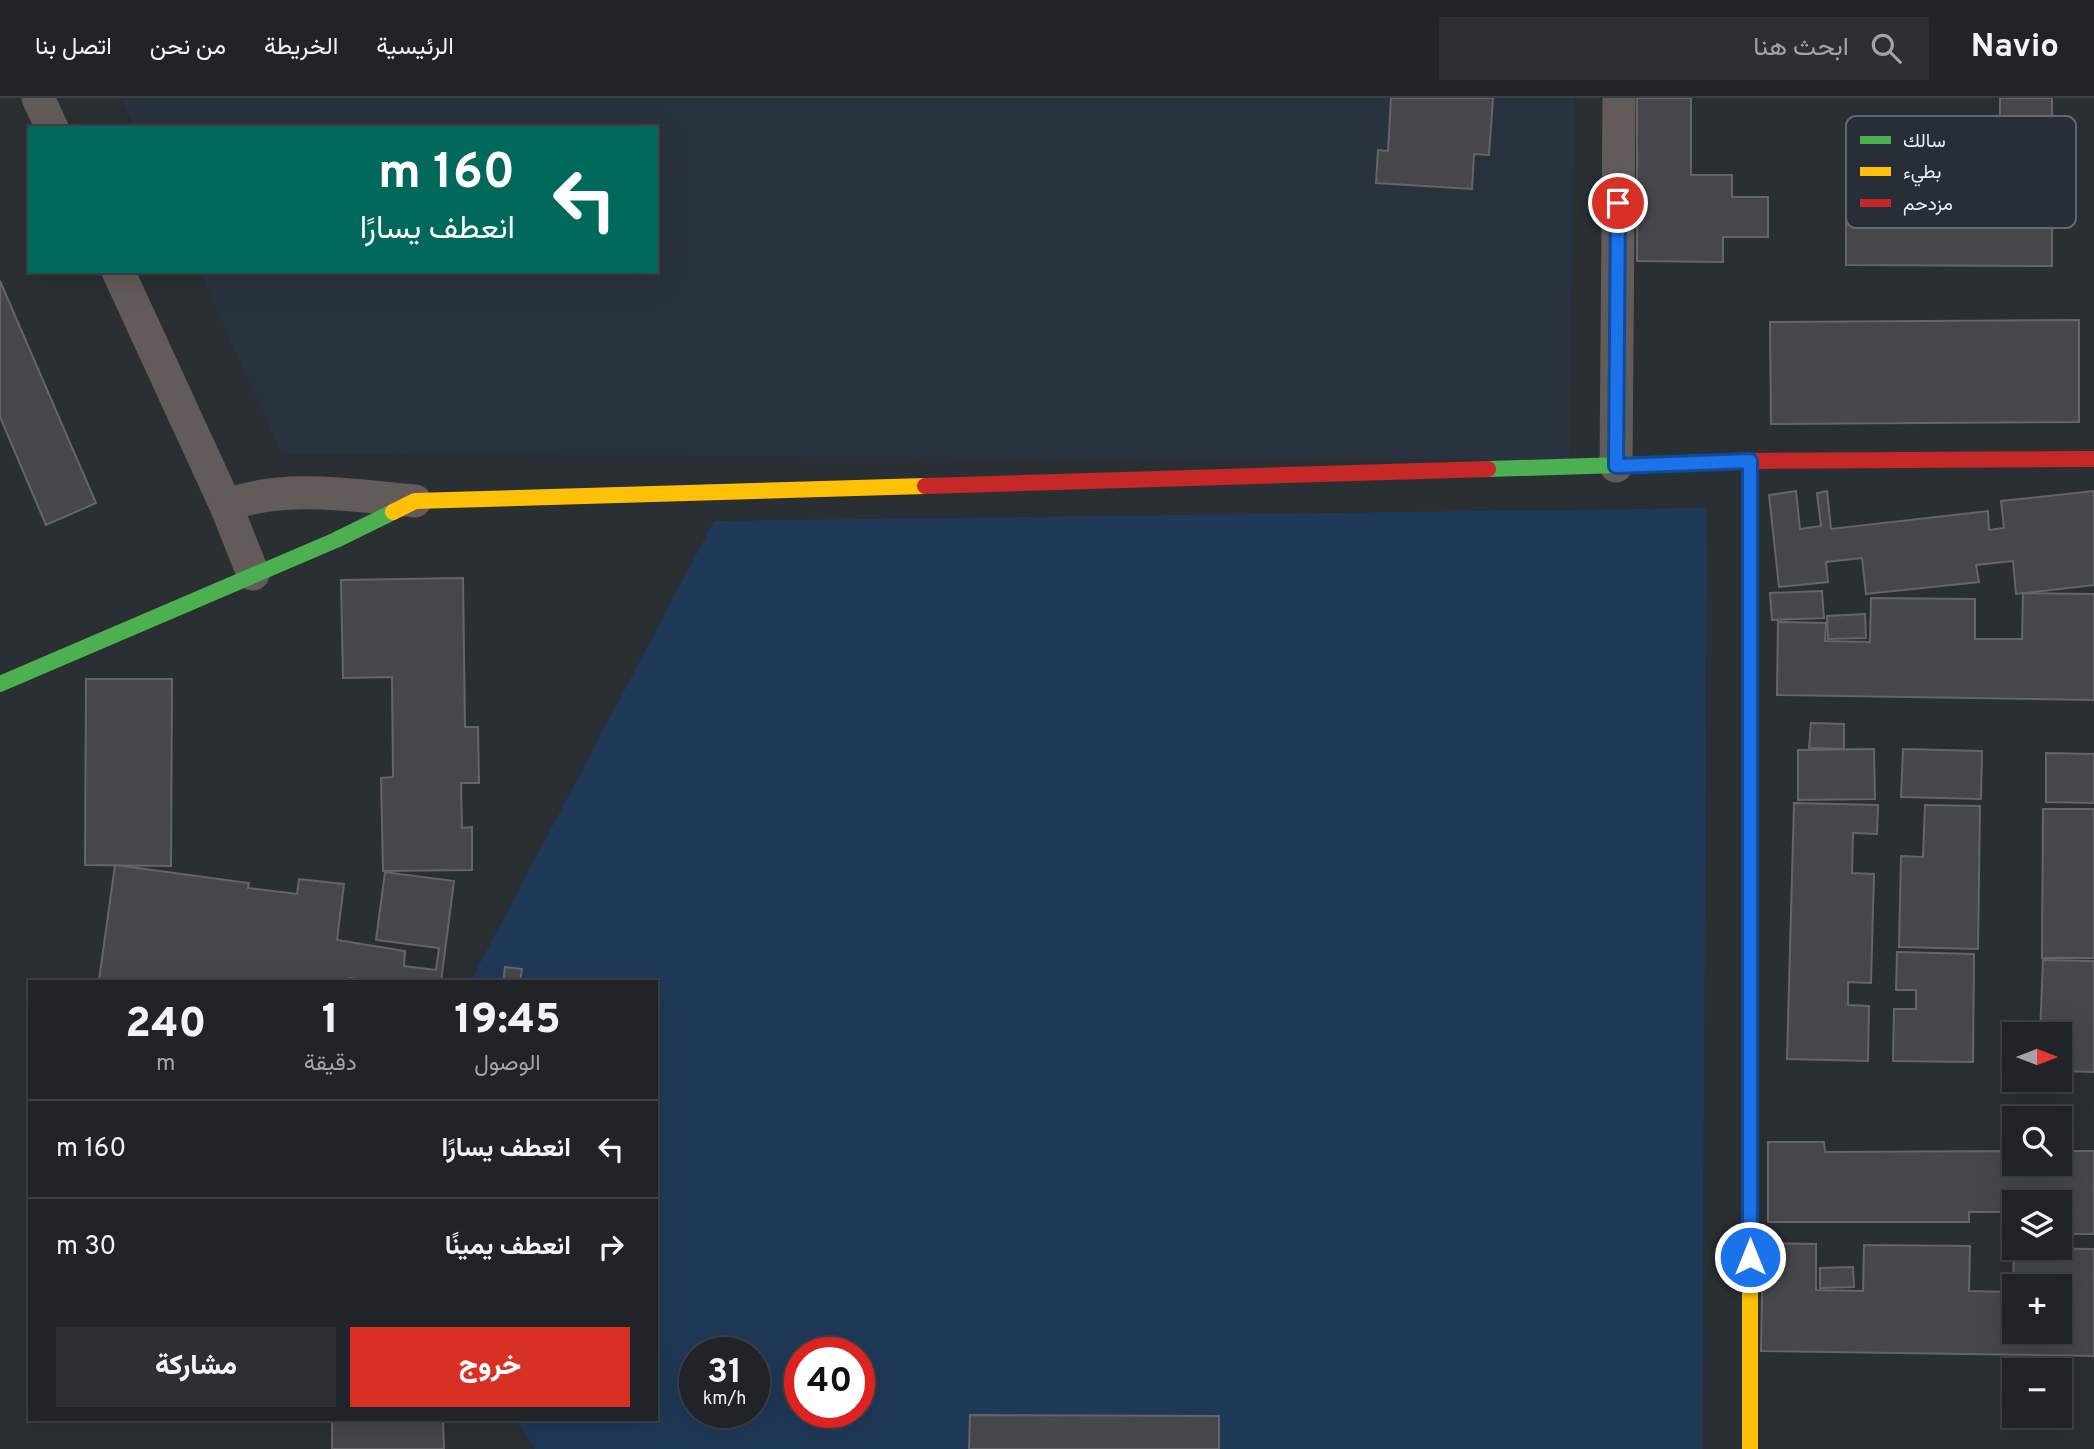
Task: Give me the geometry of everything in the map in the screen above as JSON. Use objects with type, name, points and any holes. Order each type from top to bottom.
[{"type":"street","points":[[38,98],[51,126]]},
{"type":"street","points":[[1616,466],[1619,98]]},
{"type":"street","points":[[119,273],[226,506],[253,574]]},
{"type":"street","points":[[226,506],[248,497],[272,494],[336,495],[415,501],[1750,461],[2094,459]]},
{"type":"street","points":[[1750,461],[1750,1449]]},
{"type":"street","points":[[0,684],[336,540],[415,501]]},
{"type":"shaded area","points":[[121,98],[1574,98],[1569,460],[282,454],[200,273],[658,273],[658,126],[134,126]]},
{"type":"shaded area","points":[[1707,508],[1702,1449],[535,1449],[517,1421],[658,1421],[658,980],[471,980],[714,521]]},
{"type":"building","points":[[1391,98],[1493,98],[1489,155],[1474,154],[1472,189],[1376,183],[1378,150],[1388,151]]},
{"type":"building","points":[[1637,98],[1691,98],[1691,175],[1732,175],[1732,197],[1768,197],[1768,237],[1723,237],[1723,262],[1637,261]]},
{"type":"building","points":[[2000,98],[2052,98],[2052,116],[2000,116]]},
{"type":"building","points":[[1846,228],[2052,228],[2052,266],[1846,265]]},
{"type":"building","points":[[0,281],[96,503],[46,525],[0,417]]},
{"type":"building","points":[[2079,320],[2079,422],[1771,424],[1770,322]]},
{"type":"building","points":[[1796,491],[1800,529],[1821,526],[1817,493],[1827,491],[1831,529],[1988,511],[1989,530],[2004,528],[2001,501],[2094,491],[2094,585],[2016,594],[2013,561],[1976,565],[1979,582],[1866,594],[1862,558],[1826,562],[1828,582],[1779,587],[1769,495]]},
{"type":"building","points":[[463,578],[465,727],[478,727],[479,783],[461,783],[462,828],[472,827],[472,870],[383,871],[381,778],[393,777],[392,677],[343,678],[341,580]]},
{"type":"building","points":[[1822,591],[1824,618],[1772,620],[1770,593]]},
{"type":"building","points":[[2023,593],[2094,594],[2094,700],[1777,695],[1778,622],[1826,623],[1825,641],[1870,642],[1871,598],[1975,599],[1975,639],[2022,639]]},
{"type":"building","points":[[1865,614],[1866,638],[1828,639],[1827,616]]},
{"type":"building","points":[[86,679],[172,679],[171,866],[85,865]]},
{"type":"building","points":[[1811,723],[1844,724],[1844,749],[1809,748]]},
{"type":"building","points":[[1874,749],[1875,799],[1798,800],[1798,750]]},
{"type":"building","points":[[1903,749],[1982,751],[1981,799],[1901,797]]},
{"type":"building","points":[[2046,753],[2094,754],[2094,803],[2046,802]]},
{"type":"building","points":[[1794,803],[1878,805],[1877,834],[1853,833],[1852,873],[1874,874],[1871,983],[1848,982],[1848,1005],[1869,1006],[1868,1061],[1787,1059]]},
{"type":"building","points":[[1925,805],[1980,806],[1978,949],[1899,947],[1901,856],[1923,857]]},
{"type":"building","points":[[2043,809],[2094,809],[2094,958],[2042,958]]},
{"type":"building","points":[[115,865],[249,883],[248,888],[297,894],[299,879],[344,884],[337,940],[405,951],[404,966],[436,970],[439,948],[376,940],[385,872],[454,881],[441,980],[99,980]]},
{"type":"building","points":[[1897,952],[1974,954],[1973,1062],[1893,1061],[1894,1009],[1916,1009],[1916,990],[1896,990]]},
{"type":"building","points":[[2043,960],[2094,961],[2094,1072],[2072,1071],[2072,1022],[2040,1022]]},
{"type":"building","points":[[505,967],[522,969],[520,980],[503,980]]},
{"type":"building","points":[[1768,1142],[1824,1142],[1825,1152],[2002,1151],[2002,1176],[2072,1176],[2072,1151],[2094,1151],[2094,1234],[2072,1234],[2072,1190],[2002,1190],[2002,1212],[1969,1212],[1969,1222],[1768,1222]]},
{"type":"building","points":[[1763,1243],[1816,1244],[1816,1290],[1863,1291],[1864,1245],[1970,1246],[1969,1291],[2002,1292],[2002,1344],[2072,1344],[2072,1274],[2013,1274],[2014,1260],[2072,1260],[2072,1249],[2094,1249],[2094,1356],[1761,1351]]},
{"type":"building","points":[[1853,1267],[1854,1287],[1820,1288],[1820,1268]]},
{"type":"building","points":[[970,1415],[1219,1416],[1219,1449],[969,1449]]},
{"type":"building","points":[[332,1421],[443,1421],[444,1449],[332,1449]]},
{"type":"traffic: fast","points":[[1488,469],[1750,461]]},
{"type":"traffic: fast","points":[[1750,464],[1750,946]]},
{"type":"traffic: fast","points":[[0,684],[336,540],[393,512]]},
{"type":"traffic: slow","points":[[393,512],[415,501],[925,486]]},
{"type":"traffic: slow","points":[[1750,946],[1750,1449]]},
{"type":"traffic: jam","points":[[1750,464],[1750,461],[2094,459]]},
{"type":"traffic: jam","points":[[925,486],[1488,469]]},
{"type":"route","points":[[1618,203],[1616,466],[1750,461],[1750,1257]]}]
